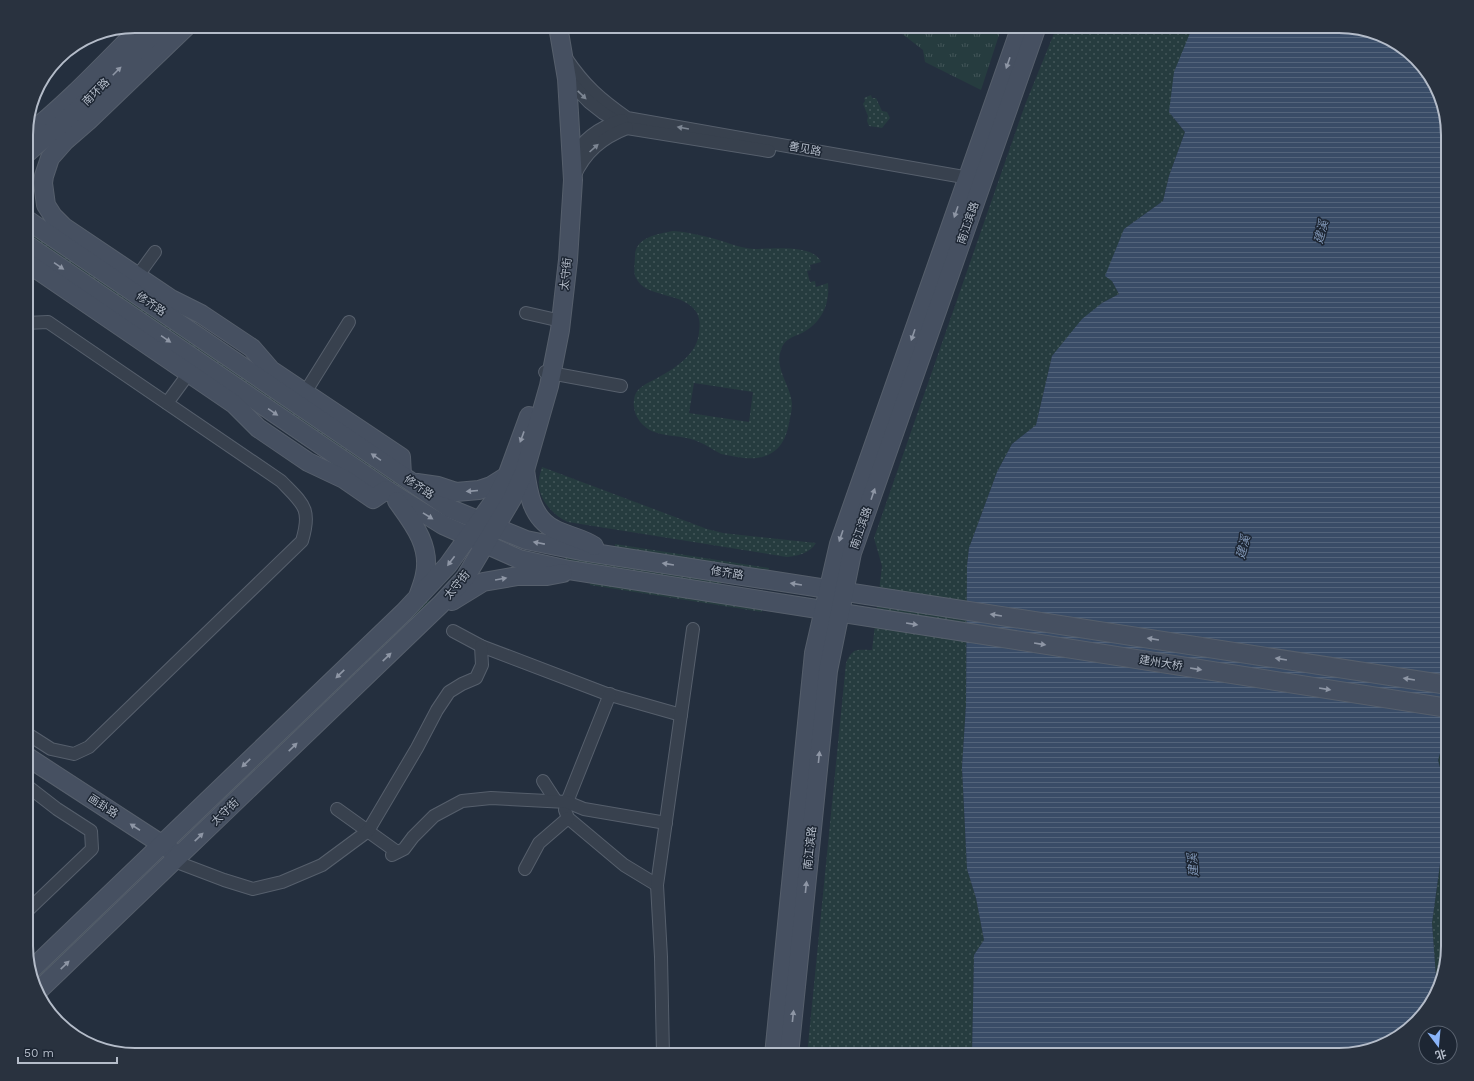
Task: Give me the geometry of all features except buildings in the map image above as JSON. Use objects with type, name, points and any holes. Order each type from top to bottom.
[{"type":"main road","name":"南环路","points":[[33,131],[41,125],[135,33]]},
{"type":"main road","name":"南环路","points":[[33,148],[85,103],[154,33]]},
{"type":"main road","points":[[133,283],[52,216],[46,206],[43,191],[44,176],[50,158],[65,141],[88,122],[180,33]]},
{"type":"main road","name":"太守街","points":[[551,33],[562,66]]},
{"type":"main road","name":"太守街","points":[[35,966],[398,618],[448,566],[469,536],[488,524],[512,500],[525,470],[549,386],[548,372],[568,260],[570,171],[559,33]]},
{"type":"main road","name":"南江滨路","points":[[790,1048],[828,671],[832,611],[836,590],[852,553],[975,182],[1019,33]]},
{"type":"main road","name":"南江滨路","points":[[975,182],[1034,33]]},
{"type":"main road","points":[[35,113],[71,81],[120,34]]},
{"type":"main road","points":[[60,125],[37,165],[33,184],[36,203],[41,216],[76,252]]},
{"type":"main road","name":"修齐路","points":[[33,224],[76,252],[133,283],[301,398],[407,478],[451,509],[526,540],[608,555],[876,596]]},
{"type":"main road","points":[[33,254],[189,373],[234,404],[258,428],[308,462],[344,479],[373,499],[388,491],[414,524],[422,538],[426,560],[425,573],[417,598]]},
{"type":"main road","name":"修齐路","points":[[33,254],[388,491],[443,525],[518,559],[575,571],[873,618]]},
{"type":"main road","name":"太守街","points":[[42,987],[430,616],[464,578],[485,544],[488,524],[496,498],[507,476],[542,381],[548,372]]},
{"type":"main road","points":[[525,470],[528,493],[534,509],[545,522],[553,529],[587,542],[608,555]]},
{"type":"main road","points":[[407,478],[456,492],[479,490],[491,486],[507,476]]},
{"type":"main road","points":[[430,616],[483,582],[518,576],[547,576],[575,571]]},
{"type":"main road","name":"建州大桥","points":[[876,596],[1441,684]]},
{"type":"main road","name":"南江滨路","points":[[775,1048],[814,653],[832,611]]},
{"type":"main road","name":"建州大桥","points":[[873,618],[1441,707]]},
{"type":"main road","name":"画卦路","points":[[33,761],[174,861]]},
{"type":"main road","name":"画卦路","points":[[33,773],[157,849]]},
{"type":"street","points":[[562,66],[589,102],[624,123]]},
{"type":"street","points":[[562,66],[577,75],[589,89],[624,123]]},
{"type":"street","points":[[570,171],[580,165],[590,151],[604,139],[615,133],[624,123]]},
{"type":"street","points":[[570,171],[580,146],[587,138],[599,130],[624,123]]},
{"type":"street","name":"善见路","points":[[624,123],[975,182]]},
{"type":"street","points":[[133,283],[155,252]]},
{"type":"street","points":[[526,313],[557,320]]},
{"type":"street","points":[[33,323],[48,322],[281,481],[298,498],[306,510],[307,524],[302,541],[89,747],[74,754],[51,749],[33,737]]},
{"type":"street","points":[[301,398],[349,322]]},
{"type":"street","points":[[548,372],[621,386]]},
{"type":"street","points":[[167,403],[189,373]]},
{"type":"street","points":[[663,1048],[661,957],[657,885],[693,629]]},
{"type":"street","points":[[453,631],[481,646],[610,694],[681,715]]},
{"type":"street","points":[[174,861],[224,880],[253,889],[282,882],[322,865],[368,831],[417,748],[437,710],[449,692],[476,678],[482,665],[481,646]]},
{"type":"street","points":[[561,801],[610,694]]},
{"type":"street","points":[[543,781],[561,801],[568,818],[624,864],[657,885]]},
{"type":"street","points":[[33,790],[57,809],[91,831],[92,849],[33,905]]},
{"type":"street","points":[[337,809],[368,831],[395,854],[404,849],[434,816],[462,801],[491,798],[561,801],[584,809],[666,823]]},
{"type":"street","points":[[525,869],[539,843],[568,818]]},
{"type":"green space","points":[[901,33],[1000,33],[981,90],[925,62],[923,50]]},
{"type":"green space","points":[[1054,33],[1190,33],[1169,112],[1185,132],[1169,176],[1163,201],[1124,229],[1112,281],[1119,294],[1102,303],[1052,356],[1036,425],[1012,444],[997,472],[969,548],[967,566],[966,705],[962,767],[967,869],[976,898],[984,940],[974,955],[972,1048],[808,1048],[846,663],[851,654],[856,650],[872,650],[882,566],[874,538],[1025,105]]},
{"type":"green space","points":[[871,95],[872,98],[876,98],[882,111],[887,112],[890,118],[882,128],[869,126],[867,121],[868,116],[863,104],[865,101],[864,98]]},
{"type":"green space","points":[[673,231],[694,234],[754,249],[781,248],[801,250],[810,252],[817,256],[821,262],[810,265],[811,270],[807,271],[810,282],[815,281],[816,287],[828,283],[826,306],[819,319],[809,329],[792,337],[784,343],[779,357],[781,371],[791,397],[792,407],[783,442],[772,453],[756,458],[721,454],[691,439],[665,435],[649,430],[637,417],[634,403],[638,390],[645,384],[666,373],[685,359],[695,347],[698,340],[700,325],[699,318],[691,306],[683,301],[648,289],[641,285],[635,276],[635,256],[639,244],[654,235]],"holes":[[[694,383],[753,392],[749,422],[689,413]]]},
{"type":"green space","points":[[33,232],[422,498],[419,504],[33,240]]},
{"type":"green space","points":[[542,467],[707,529],[723,533],[816,543],[803,553],[787,557],[568,522],[556,515],[551,510],[540,493],[539,477]]},
{"type":"green space","points":[[615,544],[769,568],[768,573],[614,549]]},
{"type":"green space","points":[[566,555],[722,580],[721,586],[565,562]]},
{"type":"green space","points":[[591,580],[762,607],[762,612],[590,585]]},
{"type":"green space","points":[[428,599],[432,604],[227,799],[223,795]]},
{"type":"green space","points":[[1441,750],[1441,772],[1438,760]]},
{"type":"green space","points":[[1441,857],[1441,953],[1436,979],[1432,923]]},
{"type":"green space","points":[[107,907],[111,912],[39,981],[37,975]]},
{"type":"water","name":"建溪","points":[[1190,33],[1346,33],[1372,38],[1401,54],[1420,73],[1431,90],[1436,102],[1441,128],[1441,750],[1438,760],[1441,772],[1441,857],[1432,923],[1436,979],[1431,991],[1420,1008],[1401,1027],[1384,1038],[1372,1043],[1346,1048],[972,1048],[974,955],[984,940],[976,898],[967,869],[962,767],[966,705],[967,566],[969,548],[997,472],[1012,444],[1036,425],[1052,356],[1082,319],[1102,303],[1119,294],[1112,281],[1105,276],[1124,229],[1163,201],[1169,176],[1185,132],[1169,112],[1174,72]]}]
